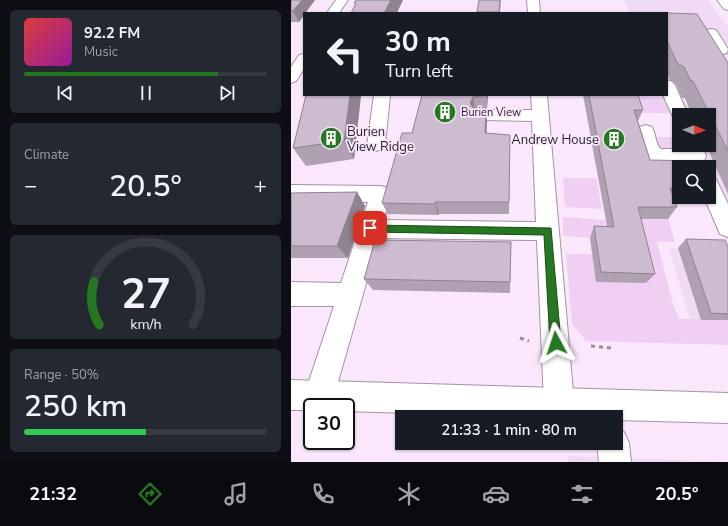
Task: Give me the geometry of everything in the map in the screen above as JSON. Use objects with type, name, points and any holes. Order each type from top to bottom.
[{"type":"street","points":[[334,12],[342,0]]},
{"type":"street","points":[[533,0],[534,12]]},
{"type":"street","points":[[723,0],[728,6]]},
{"type":"street","points":[[726,55],[712,34],[728,36]]},
{"type":"street","points":[[291,79],[303,60]]},
{"type":"street","points":[[291,79],[303,79]]},
{"type":"street","points":[[668,87],[677,108]]},
{"type":"street","points":[[376,145],[382,96]]},
{"type":"street","points":[[481,115],[540,106],[559,403]]},
{"type":"street","points":[[646,130],[650,150],[657,156],[697,156]]},
{"type":"street","points":[[291,192],[381,194],[319,396]]},
{"type":"street","points":[[716,200],[728,228]]},
{"type":"street","points":[[370,228],[548,231]]},
{"type":"street","points":[[291,294],[350,295]]},
{"type":"street","points":[[291,395],[559,403],[603,410]]},
{"type":"street","points":[[623,411],[728,408]]},
{"type":"street","points":[[614,450],[615,462]]},
{"type":"path","points":[[520,338],[529,340]]},
{"type":"path","points":[[591,346],[612,348]]},
{"type":"shaded area","points":[[624,0],[708,0],[728,27],[728,246],[710,204],[716,204],[716,160],[692,160],[688,152],[716,152],[716,108],[672,108],[672,114],[664,96],[668,96],[668,12],[630,12]]},
{"type":"shaded area","points":[[629,96],[666,98],[672,111],[672,113],[634,113]]},
{"type":"shaded area","points":[[657,137],[672,137],[672,151],[662,151]]},
{"type":"shaded area","points":[[563,178],[596,178],[602,209],[565,207]]},
{"type":"shaded area","points":[[563,217],[605,220],[668,219],[675,242],[657,242],[673,304],[679,319],[728,319],[728,345],[586,341],[572,324],[566,254],[592,254],[590,238],[563,236]]},
{"type":"shaded area","points":[[669,248],[715,248],[697,343]]},
{"type":"shaded area","points":[[568,456],[728,462],[569,462]]},
{"type":"building","points":[[291,0],[302,0],[293,11],[291,11]]},
{"type":"building","points":[[356,0],[391,0],[385,12],[352,12],[356,3],[354,3]]},
{"type":"building","points":[[479,0],[500,0],[499,12],[477,12]]},
{"type":"building","points":[[668,13],[697,14],[728,63],[728,151],[716,127],[716,108],[706,108],[684,67],[677,63],[668,43]]},
{"type":"building","points":[[306,96],[350,96],[344,141],[293,148]]},
{"type":"building","points":[[422,96],[480,96],[473,97],[470,103],[473,108],[486,109],[485,133],[510,135],[509,202],[435,202],[435,204],[382,203],[402,133],[412,133]]},
{"type":"building","points":[[589,96],[638,96],[643,110],[634,110],[650,160],[672,160],[672,188],[670,188],[672,193],[672,204],[676,204],[677,207],[638,207],[655,274],[601,272],[594,226],[614,227]]},
{"type":"building","points":[[357,192],[337,246],[291,246],[291,193]]},
{"type":"building","points":[[686,239],[725,240],[728,247],[728,314],[711,313]]},
{"type":"building","points":[[375,240],[511,242],[510,282],[364,279]]},
{"type":"place","name":"Burien View","points":[[445,112]]},
{"type":"place","name":"Burien View Ridge","points":[[331,138]]},
{"type":"place","name":"Andrew House","points":[[614,139]]},
{"type":"route","points":[[370,228],[548,231],[556,343]]}]
